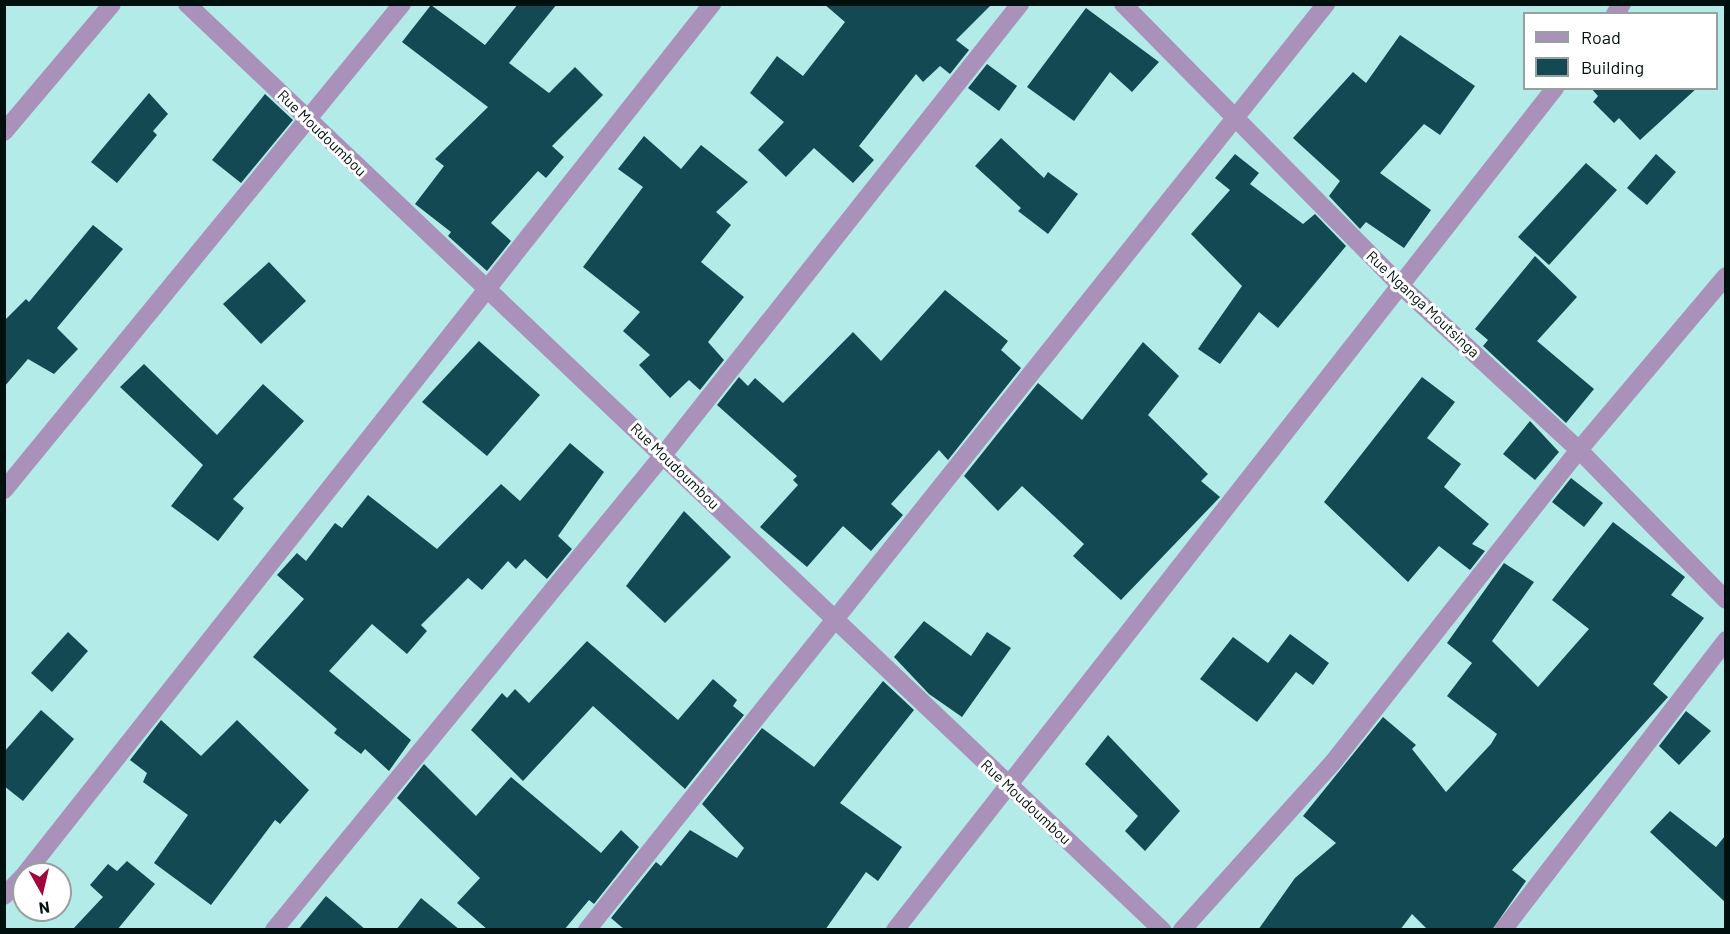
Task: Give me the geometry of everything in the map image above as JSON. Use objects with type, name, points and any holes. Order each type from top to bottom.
[{"type":"street","points":[[4,132],[112,4]]},
{"type":"street","name":"Rue Moudoumbou","points":[[187,4],[488,293],[664,454],[836,623],[1162,930]]},
{"type":"street","points":[[4,490],[402,4]]},
{"type":"street","points":[[34,862],[488,293],[712,4]]},
{"type":"street","points":[[274,930],[664,454],[1020,4]]},
{"type":"street","name":"Rue Nganga Moutsinga","points":[[1123,4],[1399,284],[1579,450],[1725,600]]},
{"type":"street","points":[[587,930],[836,623],[1236,121],[1326,4]]},
{"type":"street","points":[[894,930],[1553,90]]},
{"type":"street","points":[[1182,930],[1334,761],[1579,450],[1725,276]]},
{"type":"street","points":[[1503,930],[1725,640]]},
{"type":"building","points":[[518,4],[557,4],[509,63],[549,93],[575,67],[603,95],[552,146],[564,157],[546,178],[538,171],[491,223],[511,241],[487,271],[448,236],[451,232],[415,204],[444,166],[435,159],[488,107],[402,42],[431,5],[485,45]]},
{"type":"building","points":[[824,4],[992,4],[956,40],[969,50],[950,74],[940,66],[923,82],[916,74],[859,146],[874,160],[853,183],[814,148],[786,177],[758,150],[784,122],[750,93],[777,56],[803,76],[845,22]]},
{"type":"building","points":[[1086,8],[1159,62],[1132,92],[1110,72],[1074,121],[1027,87]]},
{"type":"building","points":[[1400,35],[1475,86],[1440,135],[1424,124],[1380,173],[1431,210],[1404,248],[1366,222],[1360,229],[1329,196],[1340,181],[1293,138],[1353,72],[1366,83]]},
{"type":"building","points":[[987,64],[1017,86],[999,111],[968,88]]},
{"type":"building","points":[[1593,90],[1695,90],[1640,140],[1619,118],[1614,123],[1593,102],[1598,96]]},
{"type":"building","points":[[149,93],[168,114],[153,131],[157,135],[117,183],[91,162]]},
{"type":"building","points":[[265,94],[293,120],[241,183],[212,160]]},
{"type":"building","points":[[644,136],[681,169],[701,145],[748,182],[716,212],[731,225],[701,262],[744,297],[708,342],[724,360],[700,390],[689,380],[670,398],[639,365],[650,355],[623,331],[640,312],[583,267],[643,187],[618,169]]},
{"type":"building","points":[[1001,138],[1044,178],[1048,172],[1078,194],[1048,234],[1018,211],[1021,208],[975,166]]},
{"type":"building","points":[[1235,154],[1259,173],[1250,184],[1303,224],[1315,214],[1346,246],[1278,328],[1259,312],[1220,364],[1198,349],[1242,286],[1191,234],[1230,190],[1215,178]]},
{"type":"building","points":[[1656,154],[1676,172],[1647,205],[1627,188]]},
{"type":"building","points":[[1586,163],[1617,190],[1549,265],[1518,237]]},
{"type":"building","points":[[93,225],[123,249],[57,328],[78,349],[54,374],[28,359],[4,387],[4,321],[26,299],[29,302]]},
{"type":"building","points":[[1535,256],[1577,297],[1537,341],[1594,389],[1566,423],[1483,346],[1488,340],[1475,329]]},
{"type":"building","points":[[269,262],[306,301],[261,344],[223,304]]},
{"type":"building","points":[[945,290],[1008,341],[1001,350],[1021,368],[948,460],[939,450],[891,504],[903,515],[871,551],[843,526],[807,567],[760,527],[798,485],[793,480],[797,476],[717,405],[739,377],[748,386],[755,378],[783,403],[853,332],[881,361]]},
{"type":"building","points":[[479,341],[540,395],[487,456],[422,402]]},
{"type":"building","points":[[1143,342],[1179,376],[1148,415],[1208,474],[1201,481],[1220,497],[1121,600],[1073,556],[1084,544],[1022,486],[998,511],[964,476],[1038,383],[1082,420]]},
{"type":"building","points":[[144,364],[217,435],[263,384],[304,421],[233,499],[244,508],[218,541],[171,506],[203,465],[120,387]]},
{"type":"building","points":[[1422,377],[1455,402],[1427,438],[1461,464],[1444,487],[1489,524],[1472,544],[1485,551],[1470,570],[1439,546],[1408,582],[1324,502]]},
{"type":"building","points":[[1530,421],[1559,452],[1535,480],[1503,454]]},
{"type":"building","points":[[570,443],[604,472],[558,536],[572,549],[547,579],[525,559],[516,569],[508,561],[482,590],[468,578],[421,625],[427,631],[407,654],[372,624],[329,671],[411,740],[389,771],[365,749],[361,754],[334,733],[337,729],[253,657],[304,599],[277,575],[297,553],[306,561],[335,523],[342,528],[368,495],[437,549],[501,484],[520,501]]},
{"type":"building","points":[[1571,478],[1603,503],[1584,527],[1552,502]]},
{"type":"building","points":[[684,511],[731,557],[665,623],[626,586]]},
{"type":"building","points":[[1613,522],[1685,577],[1671,595],[1704,618],[1653,684],[1668,697],[1512,870],[1526,881],[1492,930],[1428,930],[1412,914],[1400,930],[1258,930],[1295,878],[1336,843],[1303,816],[1383,717],[1416,745],[1412,749],[1446,792],[1491,744],[1497,734],[1447,696],[1472,663],[1447,643],[1504,563],[1534,582],[1492,641],[1538,687],[1589,629],[1552,600]]},
{"type":"building","points":[[924,621],[971,656],[987,632],[1011,648],[962,717],[929,694],[894,657]]},
{"type":"building","points":[[68,632],[88,651],[52,692],[31,673]]},
{"type":"building","points":[[1290,634],[1329,663],[1313,685],[1296,672],[1257,722],[1200,679],[1233,637],[1268,663]]},
{"type":"building","points":[[587,641],[678,720],[713,679],[737,700],[733,706],[744,715],[685,789],[593,706],[523,781],[471,730],[502,693],[507,698],[515,689],[529,703]]},
{"type":"building","points":[[883,681],[914,710],[840,803],[902,847],[878,881],[866,872],[825,930],[625,930],[611,918],[656,862],[661,866],[690,830],[737,858],[744,848],[702,804],[762,728],[814,767]]},
{"type":"building","points":[[41,710],[74,739],[23,801],[4,786],[4,752]]},
{"type":"building","points":[[1686,711],[1711,731],[1679,765],[1659,746]]},
{"type":"building","points":[[161,720],[201,756],[237,720],[309,790],[280,824],[275,820],[211,905],[154,863],[188,815],[143,782],[147,773],[130,760]]},
{"type":"building","points":[[1108,735],[1180,811],[1145,851],[1125,831],[1138,816],[1085,764]]},
{"type":"building","points":[[424,764],[476,816],[511,777],[601,853],[621,830],[639,847],[594,904],[589,900],[564,930],[488,930],[457,903],[480,878],[397,798]]},
{"type":"building","points":[[1670,811],[1716,847],[1725,836],[1725,902],[1650,832]]},
{"type":"building","points":[[127,861],[155,884],[117,930],[72,930],[103,897],[90,885],[108,864],[117,871]]},
{"type":"building","points":[[326,896],[366,930],[298,930]]},
{"type":"building","points":[[421,898],[460,930],[396,930]]}]
